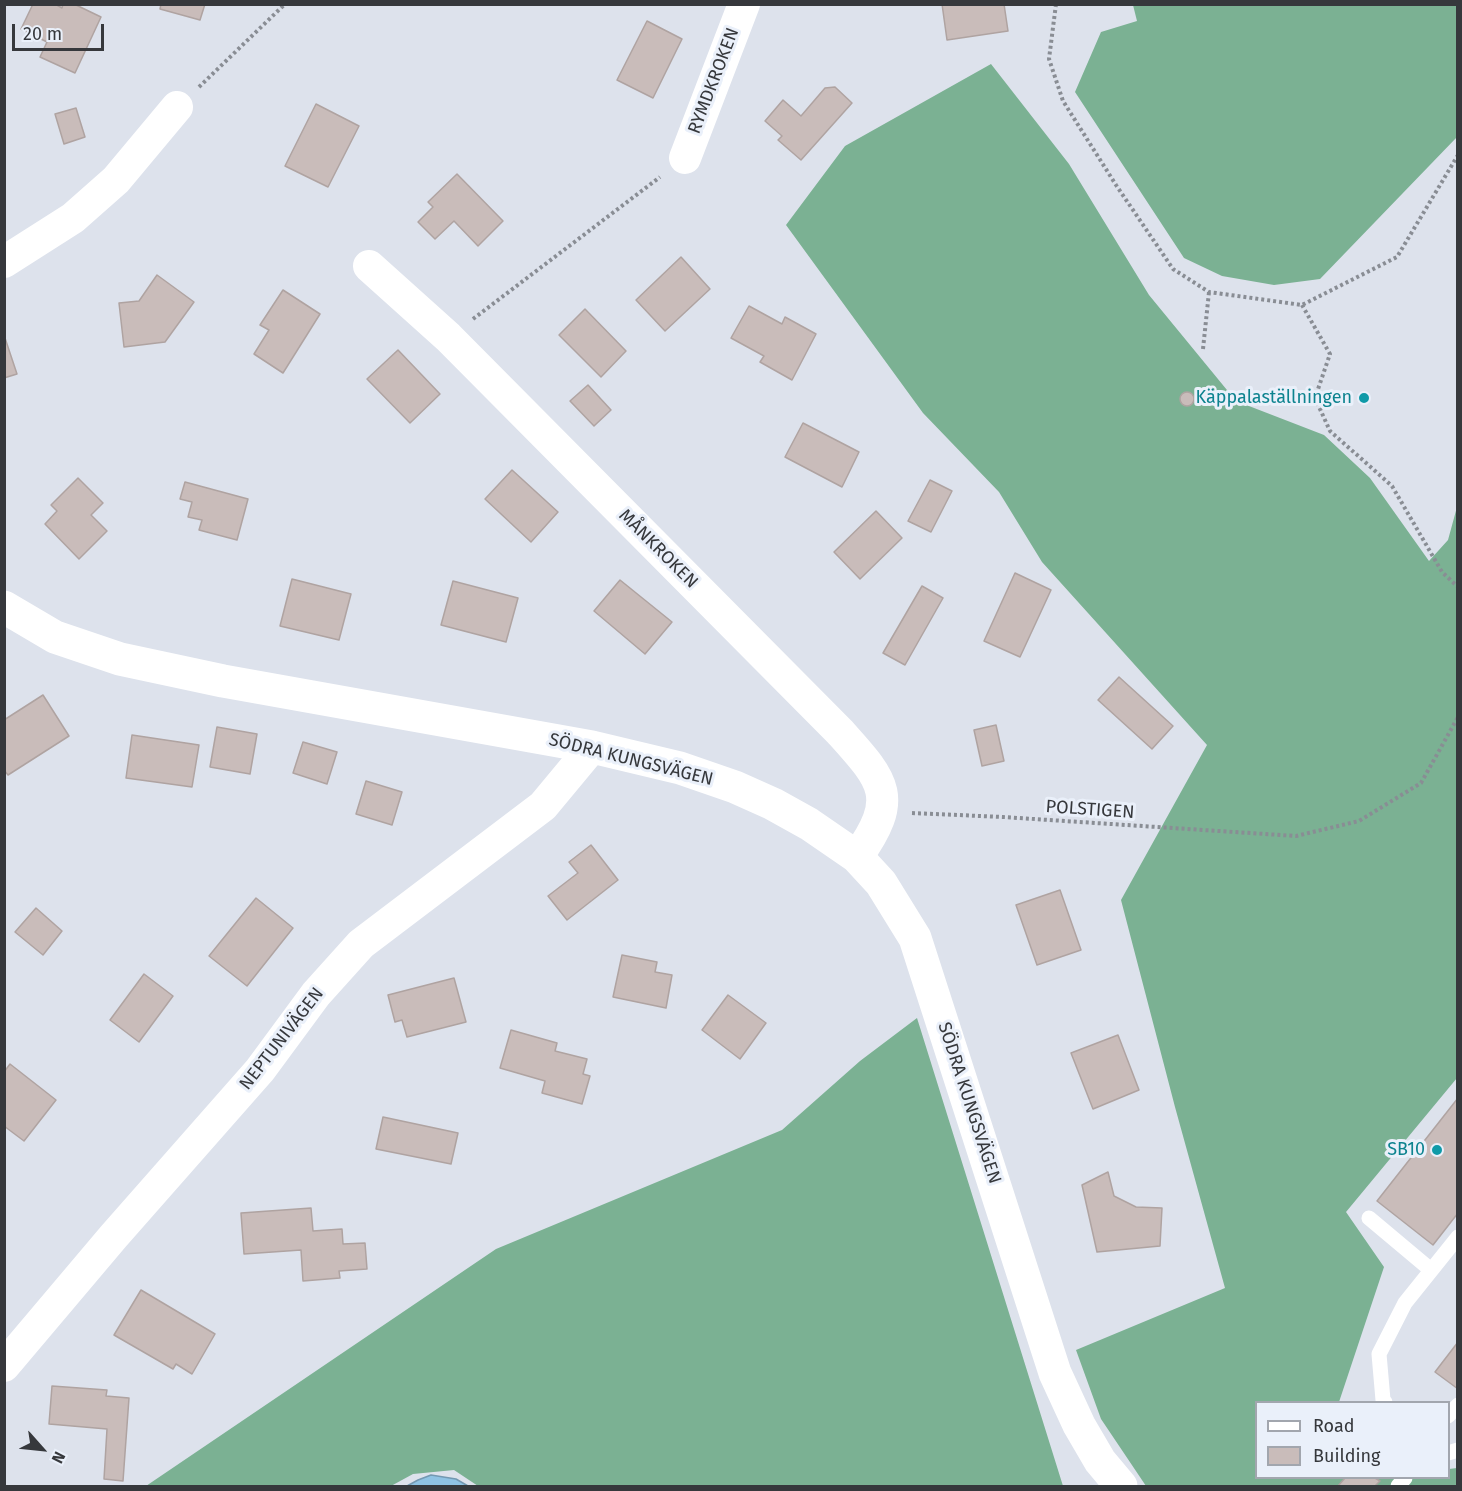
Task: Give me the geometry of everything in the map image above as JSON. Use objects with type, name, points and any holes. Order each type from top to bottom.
[{"type":"street","name":"RYMDKROKEN","points":[[685,158],[744,4]]},
{"type":"street","points":[[4,262],[73,218],[116,180],[177,107]]},
{"type":"street","name":"MÅNKROKEN","points":[[369,266],[448,337],[840,732],[869,764],[878,780],[883,796],[882,812]]},
{"type":"street","name":"SÖDRA KUNGSVÄGEN","points":[[6,611],[55,637],[120,658],[223,681],[592,747],[680,768],[735,787],[773,804],[857,857],[880,883],[915,938],[1055,1372],[1079,1425],[1100,1461],[1121,1486]]},
{"type":"street","name":"NEPTUNIVÄGEN","points":[[4,1366],[113,1237],[260,1070],[316,994],[361,944],[543,806],[592,747]]},
{"type":"street","points":[[857,857],[867,843],[882,812]]},
{"type":"lane","points":[[1369,1218],[1431,1270]]},
{"type":"lane","points":[[1384,1401],[1379,1354],[1405,1303],[1458,1237]]},
{"type":"path","points":[[177,107],[285,4]]},
{"type":"path","points":[[1056,4],[1049,58],[1063,101],[1173,269],[1209,292],[1302,305],[1397,257],[1458,155]]},
{"type":"path","points":[[448,337],[685,158]]},
{"type":"path","points":[[1203,350],[1209,292]]},
{"type":"path","points":[[1302,305],[1330,354],[1315,398],[1330,431],[1392,486],[1442,572],[1458,587]]},
{"type":"path","name":"POLSTIGEN","points":[[882,812],[1003,817],[1296,836],[1359,821],[1421,783],[1458,717]]},
{"type":"green space","points":[[1133,5],[1457,5],[1457,137],[1320,279],[1274,285],[1222,276],[1184,258],[1075,92],[1101,32],[1137,21]]},
{"type":"green space","points":[[991,64],[1069,164],[1149,295],[1236,401],[1324,435],[1370,478],[1429,561],[1448,540],[1457,507],[1457,1078],[1346,1212],[1384,1267],[1339,1401],[1255,1401],[1255,1479],[1450,1479],[1450,1469],[1457,1468],[1457,1486],[1146,1486],[1101,1419],[1076,1350],[1225,1288],[1121,900],[1207,745],[1042,562],[999,492],[923,413],[786,225],[845,146]]},
{"type":"green space","points":[[917,1018],[1063,1486],[478,1486],[454,1470],[413,1474],[391,1486],[146,1486],[496,1249],[782,1130],[860,1061]]},
{"type":"water","points":[[431,1475],[456,1479],[468,1486],[407,1486]]},
{"type":"building","points":[[33,4],[55,4],[62,8],[63,4],[74,4],[101,17],[75,73],[40,57],[47,42],[21,29]]},
{"type":"building","points":[[161,4],[205,4],[200,20],[160,9]]},
{"type":"building","points":[[942,4],[1004,4],[1008,31],[947,40]]},
{"type":"building","points":[[647,21],[682,39],[653,98],[617,80]]},
{"type":"building","points":[[835,87],[852,103],[801,160],[778,140],[782,136],[765,121],[783,100],[801,116],[825,88]]},
{"type":"building","points":[[316,104],[359,126],[328,187],[285,166]]},
{"type":"building","points":[[76,108],[85,137],[64,144],[55,114]]},
{"type":"building","points":[[457,174],[503,221],[478,246],[454,221],[435,239],[418,222],[433,207],[428,202]]},
{"type":"building","points":[[681,257],[710,289],[665,331],[636,300]]},
{"type":"building","points":[[157,275],[194,302],[165,342],[124,347],[119,303],[139,301]]},
{"type":"building","points":[[283,290],[320,314],[283,373],[254,354],[269,330],[260,325]]},
{"type":"building","points":[[749,306],[782,324],[785,317],[816,334],[792,380],[760,362],[764,356],[731,338]]},
{"type":"building","points":[[585,309],[626,351],[601,377],[559,335]]},
{"type":"building","points":[[4,335],[17,374],[4,378]]},
{"type":"building","points":[[398,350],[440,394],[410,423],[367,379]]},
{"type":"building","points":[[588,385],[611,410],[594,426],[570,401]]},
{"type":"building","points":[[1187,392],[1192,394],[1194,399],[1192,404],[1187,406],[1182,404],[1180,399],[1182,394]]},
{"type":"building","points":[[803,423],[859,452],[842,487],[785,457]]},
{"type":"building","points":[[512,470],[558,512],[531,542],[485,499]]},
{"type":"building","points":[[78,478],[103,503],[91,515],[107,531],[79,559],[45,524],[57,511],[51,505]]},
{"type":"building","points":[[930,480],[952,491],[931,532],[908,521]]},
{"type":"building","points":[[185,482],[248,499],[237,540],[199,530],[202,520],[188,517],[192,502],[180,499]]},
{"type":"building","points":[[876,511],[902,538],[860,579],[834,552]]},
{"type":"building","points":[[1015,573],[1051,590],[1020,657],[984,641]]},
{"type":"building","points":[[292,579],[351,594],[339,640],[280,626]]},
{"type":"building","points":[[620,580],[672,622],[645,654],[594,611]]},
{"type":"building","points":[[453,581],[518,598],[506,642],[441,625]]},
{"type":"building","points":[[922,586],[943,598],[905,665],[883,653]]},
{"type":"building","points":[[1119,677],[1173,726],[1152,749],[1098,700]]},
{"type":"building","points":[[43,695],[69,736],[8,775],[4,770],[4,720]]},
{"type":"building","points":[[996,725],[1004,761],[982,766],[974,730]]},
{"type":"building","points":[[217,727],[257,734],[250,774],[210,767]]},
{"type":"building","points":[[132,735],[199,745],[192,787],[126,778]]},
{"type":"building","points":[[303,742],[337,752],[327,784],[293,773]]},
{"type":"building","points":[[366,781],[402,792],[392,825],[356,814]]},
{"type":"building","points":[[591,845],[618,880],[567,920],[548,896],[578,873],[569,862]]},
{"type":"building","points":[[1060,890],[1081,950],[1037,965],[1016,905]]},
{"type":"building","points":[[256,898],[293,928],[247,986],[209,956]]},
{"type":"building","points":[[36,908],[62,931],[43,955],[15,932]]},
{"type":"building","points":[[622,955],[657,962],[655,972],[672,975],[666,1008],[613,997]]},
{"type":"building","points":[[144,974],[173,996],[139,1042],[110,1020]]},
{"type":"building","points":[[454,978],[466,1022],[407,1037],[402,1020],[395,1022],[388,995]]},
{"type":"building","points":[[728,995],[766,1023],[740,1059],[702,1030]]},
{"type":"building","points":[[511,1030],[557,1043],[555,1051],[587,1059],[583,1074],[590,1076],[582,1104],[542,1093],[545,1081],[500,1068]]},
{"type":"building","points":[[1118,1035],[1139,1090],[1093,1109],[1071,1053]]},
{"type":"building","points":[[10,1064],[56,1100],[24,1141],[4,1126],[4,1072]]},
{"type":"building","name":"SB10","points":[[1458,1098],[1458,1213],[1433,1245],[1377,1201]]},
{"type":"building","points":[[383,1117],[458,1133],[451,1164],[376,1149]]},
{"type":"building","points":[[1108,1172],[1114,1196],[1136,1207],[1162,1208],[1160,1246],[1097,1252],[1082,1185]]},
{"type":"building","points":[[311,1208],[313,1231],[342,1229],[343,1244],[365,1243],[367,1269],[339,1271],[340,1278],[303,1281],[301,1250],[244,1254],[241,1213]]},
{"type":"building","points":[[141,1290],[215,1334],[192,1374],[176,1364],[173,1369],[114,1335]]},
{"type":"building","points":[[1458,1342],[1458,1389],[1435,1372]]},
{"type":"building","points":[[52,1386],[107,1390],[106,1396],[129,1398],[123,1481],[104,1479],[107,1429],[49,1424]]},
{"type":"building","points":[[1344,1479],[1377,1479],[1380,1481],[1375,1486],[1338,1486]]},
{"type":"place","name":"Käppalaställningen","points":[[1364,398]]},
{"type":"place","name":"SB10","points":[[1437,1150]]}]
